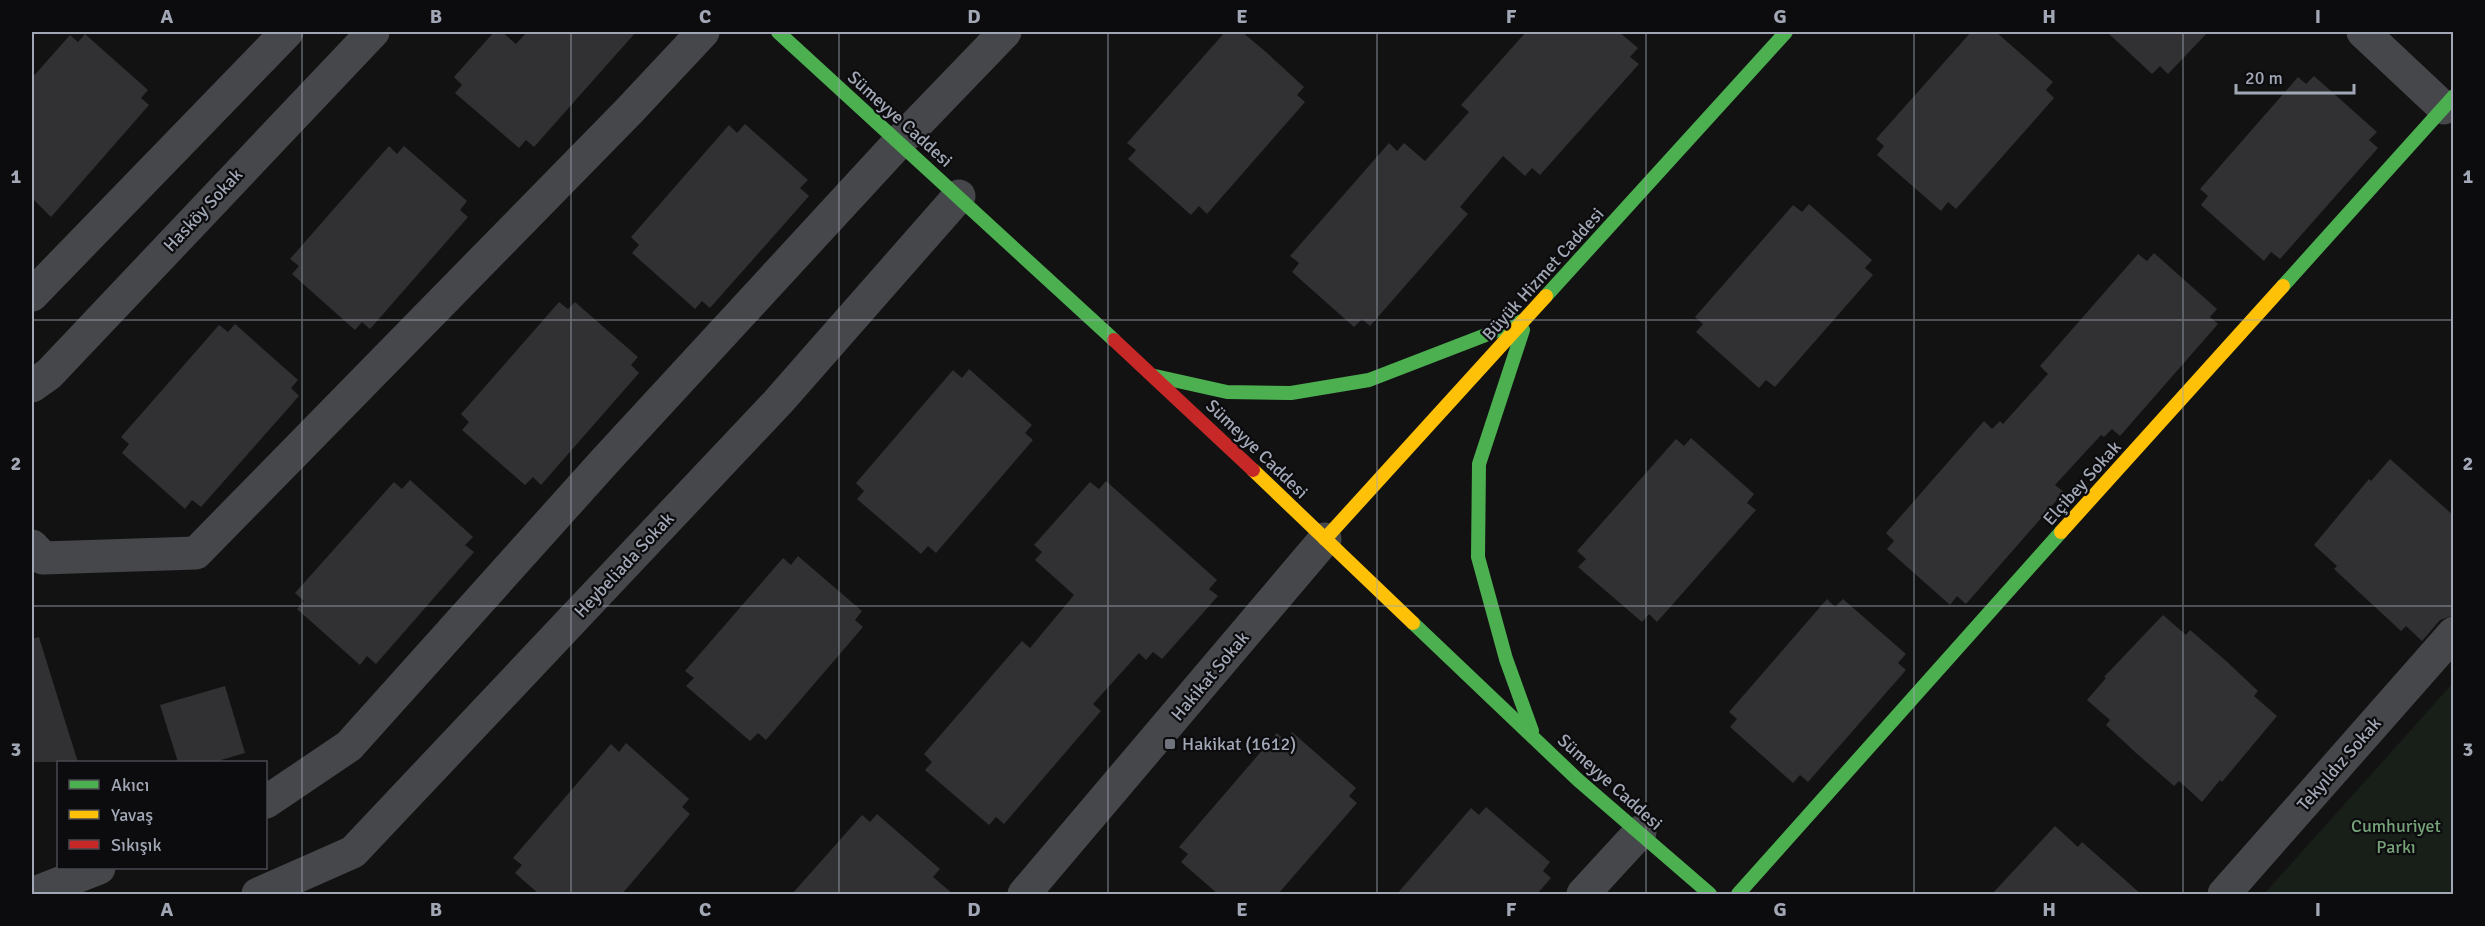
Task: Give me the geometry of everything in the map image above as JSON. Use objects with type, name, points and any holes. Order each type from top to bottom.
[{"type":"street","points":[[32,295],[287,32]]},
{"type":"street","name":"Hasköy Sokak","points":[[32,386],[49,374],[373,32]]},
{"type":"street","points":[[32,546],[43,558],[196,553],[703,32]]},
{"type":"street","name":"Sümeyye Caddesi","points":[[778,32],[1155,376],[1535,739],[1640,832],[1693,889]]},
{"type":"street","points":[[267,801],[349,746],[604,462],[900,141],[1005,32]]},
{"type":"street","name":"Büyük Hizmet Caddesi","points":[[1325,539],[1527,320],[1786,32]]},
{"type":"street","points":[[2363,32],[2449,102]]},
{"type":"street","name":"Elçibey Sokak","points":[[1738,894],[1797,825],[2449,102]]},
{"type":"street","name":"Heybeliada Sokak","points":[[258,894],[352,852],[778,402],[959,196]]},
{"type":"street","points":[[1155,376],[1227,392],[1302,391],[1369,380],[1527,320]]},
{"type":"street","points":[[1527,320],[1479,464],[1478,557],[1506,660],[1535,739]]},
{"type":"street","name":"Hakikat Sokak","points":[[1024,894],[1325,539]]},
{"type":"street","name":"Tekyıldız Sokak","points":[[2224,894],[2454,633]]},
{"type":"street","points":[[1583,894],[1640,832]]},
{"type":"street","points":[[32,894],[94,869]]},
{"type":"green space","name":"Cumhuriyet Parkı","points":[[2453,683],[2453,894],[2264,894]]},
{"type":"building","points":[[494,32],[502,32],[516,44],[527,32],[636,32],[534,147],[526,140],[519,148],[455,93],[462,85],[454,77]]},
{"type":"building","points":[[1225,32],[1242,32],[1266,52],[1304,87],[1297,95],[1305,102],[1207,214],[1199,206],[1191,215],[1128,159],[1136,150],[1127,143]]},
{"type":"building","points":[[1526,32],[1619,32],[1638,48],[1630,57],[1639,64],[1540,175],[1532,168],[1525,176],[1503,156],[1460,207],[1468,214],[1370,326],[1362,319],[1354,327],[1292,272],[1299,263],[1290,256],[1389,143],[1397,151],[1404,143],[1425,161],[1469,112],[1461,105]]},
{"type":"building","points":[[1971,32],[1996,32],[2053,82],[2046,90],[2054,98],[1956,209],[1948,202],[1941,211],[1877,155],[1884,146],[1876,139]]},
{"type":"building","points":[[2107,32],[2208,32],[2168,74],[2160,66],[2152,74]]},
{"type":"building","points":[[85,34],[148,90],[141,98],[149,105],[51,217],[32,198],[32,78],[70,35],[78,42]]},
{"type":"building","points":[[2314,76],[2377,132],[2369,140],[2378,148],[2280,259],[2271,252],[2264,261],[2201,205],[2208,196],[2200,189],[2298,77],[2306,84]]},
{"type":"building","points":[[745,124],[808,180],[800,188],[809,196],[710,308],[702,301],[695,309],[632,253],[639,245],[631,237],[729,125],[737,133]]},
{"type":"building","points":[[389,146],[397,154],[404,146],[467,201],[460,210],[468,217],[370,329],[362,322],[355,330],[292,274],[299,266],[290,259]]},
{"type":"building","points":[[1809,204],[1872,260],[1865,268],[1873,275],[1775,387],[1766,380],[1759,388],[1696,332],[1703,324],[1695,317],[1793,205],[1802,212]]},
{"type":"building","points":[[2154,253],[2217,309],[2210,317],[2218,324],[2120,436],[2112,429],[2104,437],[2101,435],[2055,485],[2064,492],[1966,604],[1957,596],[1950,605],[1887,549],[1894,541],[1886,533],[1984,421],[1992,429],[2000,421],[2003,424],[2048,374],[2040,366],[2138,254],[2147,261]]},
{"type":"building","points":[[559,302],[568,309],[575,302],[638,357],[631,365],[639,373],[541,485],[533,477],[525,485],[462,430],[469,422],[461,414]]},
{"type":"building","points":[[235,324],[298,380],[291,388],[299,396],[201,507],[192,500],[185,509],[122,453],[129,444],[121,437],[219,325],[228,332]]},
{"type":"building","points":[[969,369],[1032,425],[1025,433],[1033,440],[936,553],[928,546],[921,554],[857,499],[864,491],[856,483],[953,370],[962,378]]},
{"type":"building","points":[[1691,438],[1754,494],[1747,503],[1756,510],[1657,622],[1649,614],[1642,622],[1578,567],[1586,559],[1577,551],[1676,439],[1684,446]]},
{"type":"building","points":[[2390,459],[2454,516],[2454,615],[2440,620],[2422,641],[2406,626],[2401,631],[2334,569],[2337,566],[2314,545],[2369,479],[2371,481]]},
{"type":"building","points":[[410,480],[473,537],[465,545],[474,552],[376,664],[367,656],[360,665],[297,609],[304,601],[295,593],[394,482],[402,489]]},
{"type":"building","points":[[1106,481],[1217,580],[1209,589],[1218,596],[1162,659],[1153,652],[1146,660],[1139,653],[1093,704],[1101,711],[1004,824],[996,817],[989,825],[925,770],[932,762],[924,754],[1022,641],[1030,648],[1074,595],[1035,560],[1042,552],[1034,545],[1090,482],[1099,489]]},
{"type":"building","points":[[798,556],[862,611],[855,620],[863,627],[766,740],[758,733],[750,741],[686,686],[694,678],[685,671],[783,558],[791,565]]},
{"type":"building","points":[[1827,599],[1835,607],[1843,599],[1906,654],[1898,663],[1906,670],[1808,782],[1800,775],[1793,783],[1730,727],[1737,719],[1729,712]]},
{"type":"building","points":[[2163,615],[2186,635],[2190,630],[2225,660],[2258,691],[2254,696],[2277,716],[2222,782],[2220,780],[2202,802],[2179,781],[2174,786],[2135,752],[2106,725],[2110,720],[2087,700],[2106,678],[2104,677]]},
{"type":"building","points":[[39,637],[78,761],[32,762],[32,639]]},
{"type":"building","points":[[225,686],[245,753],[217,761],[178,761],[160,705]]},
{"type":"building","points":[[1292,732],[1356,788],[1349,796],[1357,803],[1278,894],[1218,894],[1181,862],[1188,854],[1179,847],[1277,733],[1285,741]]},
{"type":"building","points":[[626,743],[689,799],[682,807],[690,814],[622,894],[539,894],[515,873],[522,865],[513,858],[611,744],[619,752]]},
{"type":"building","points":[[1486,807],[1550,862],[1543,871],[1551,878],[1537,894],[1397,894],[1471,808],[1479,815]]},
{"type":"building","points":[[877,814],[940,869],[933,877],[953,894],[792,894],[862,815],[870,822]]},
{"type":"building","points":[[2055,826],[2078,847],[2082,842],[2141,894],[1992,894]]},
{"type":"traffic: fast","points":[[778,32],[1114,340]]},
{"type":"traffic: fast","points":[[1546,296],[1786,32]]},
{"type":"traffic: fast","points":[[2283,286],[2454,96]]},
{"type":"traffic: fast","points":[[1155,376],[1227,392],[1291,393],[1369,380],[1522,321]]},
{"type":"traffic: fast","points":[[1523,330],[1479,464],[1478,557],[1506,659],[1532,731]]},
{"type":"traffic: fast","points":[[1738,894],[2061,532]]},
{"type":"traffic: fast","points":[[1413,623],[1578,780],[1710,894]]},
{"type":"traffic: slow","points":[[2061,532],[2283,286]]},
{"type":"traffic: slow","points":[[1325,539],[1546,296]]},
{"type":"traffic: slow","points":[[1253,470],[1413,623]]},
{"type":"traffic: jam","points":[[1114,340],[1253,470]]},
{"type":"place","name":"Hakikat (1612)","points":[[1170,744]]}]
